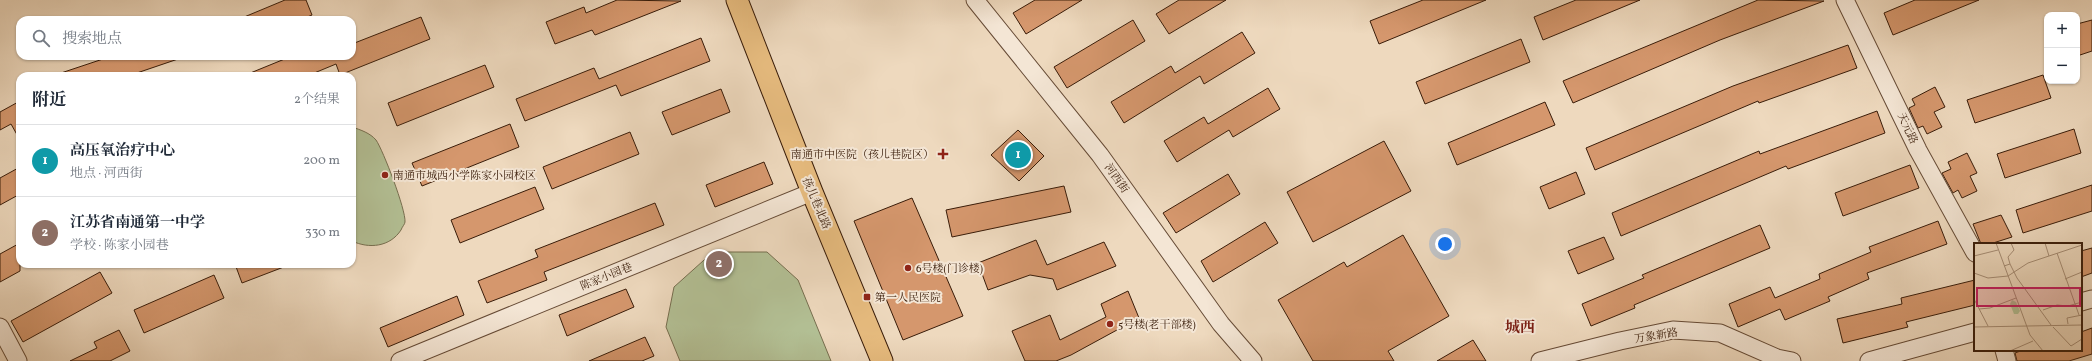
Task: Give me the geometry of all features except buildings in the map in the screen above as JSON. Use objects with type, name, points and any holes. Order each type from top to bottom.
[{"type":"main road","name":"孩儿巷北路","points":[[737,0],[812,192],[882,361]]},
{"type":"street","name":"河西街","points":[[976,0],[1100,155],[1221,324],[1254,361]]},
{"type":"street","name":"天元路","points":[[1845,0],[1918,150],[1974,251]]},
{"type":"street","name":"陈家小园巷","points":[[400,361],[812,192]]},
{"type":"street","points":[[2082,302],[2092,299]]},
{"type":"street","points":[[0,327],[18,361]]},
{"type":"street","name":"万象新路","points":[[1540,361],[1620,341],[1673,330],[1720,334],[1777,358],[1792,361]]},
{"type":"street","points":[[1869,361],[1974,332]]},
{"type":"street","points":[[2004,351],[2007,361]]},
{"type":"green space","points":[[356,129],[374,138],[384,155],[394,180],[402,206],[405,223],[396,236],[385,243],[372,246],[356,243]]},
{"type":"green space","points":[[713,252],[767,252],[798,280],[831,361],[680,361],[666,327],[674,287]]},
{"type":"place","name":"南通市中医院（孩儿巷院区）","points":[[943,154]]},
{"type":"place","name":"高压氧治疗中心","points":[[1018,155]]},
{"type":"place","name":"南通市城西小学陈家小园校区","points":[[385,175]]},
{"type":"place","name":"江苏省南通第一中学","points":[[719,264]]},
{"type":"place","name":"6号楼(门诊楼)","points":[[908,268]]},
{"type":"place","name":"第一人民医院","points":[[867,297]]},
{"type":"place","name":"5号楼(老干部楼)","points":[[1110,324]]},
{"type":"district","name":"城西","points":[[1520,327]]}]
